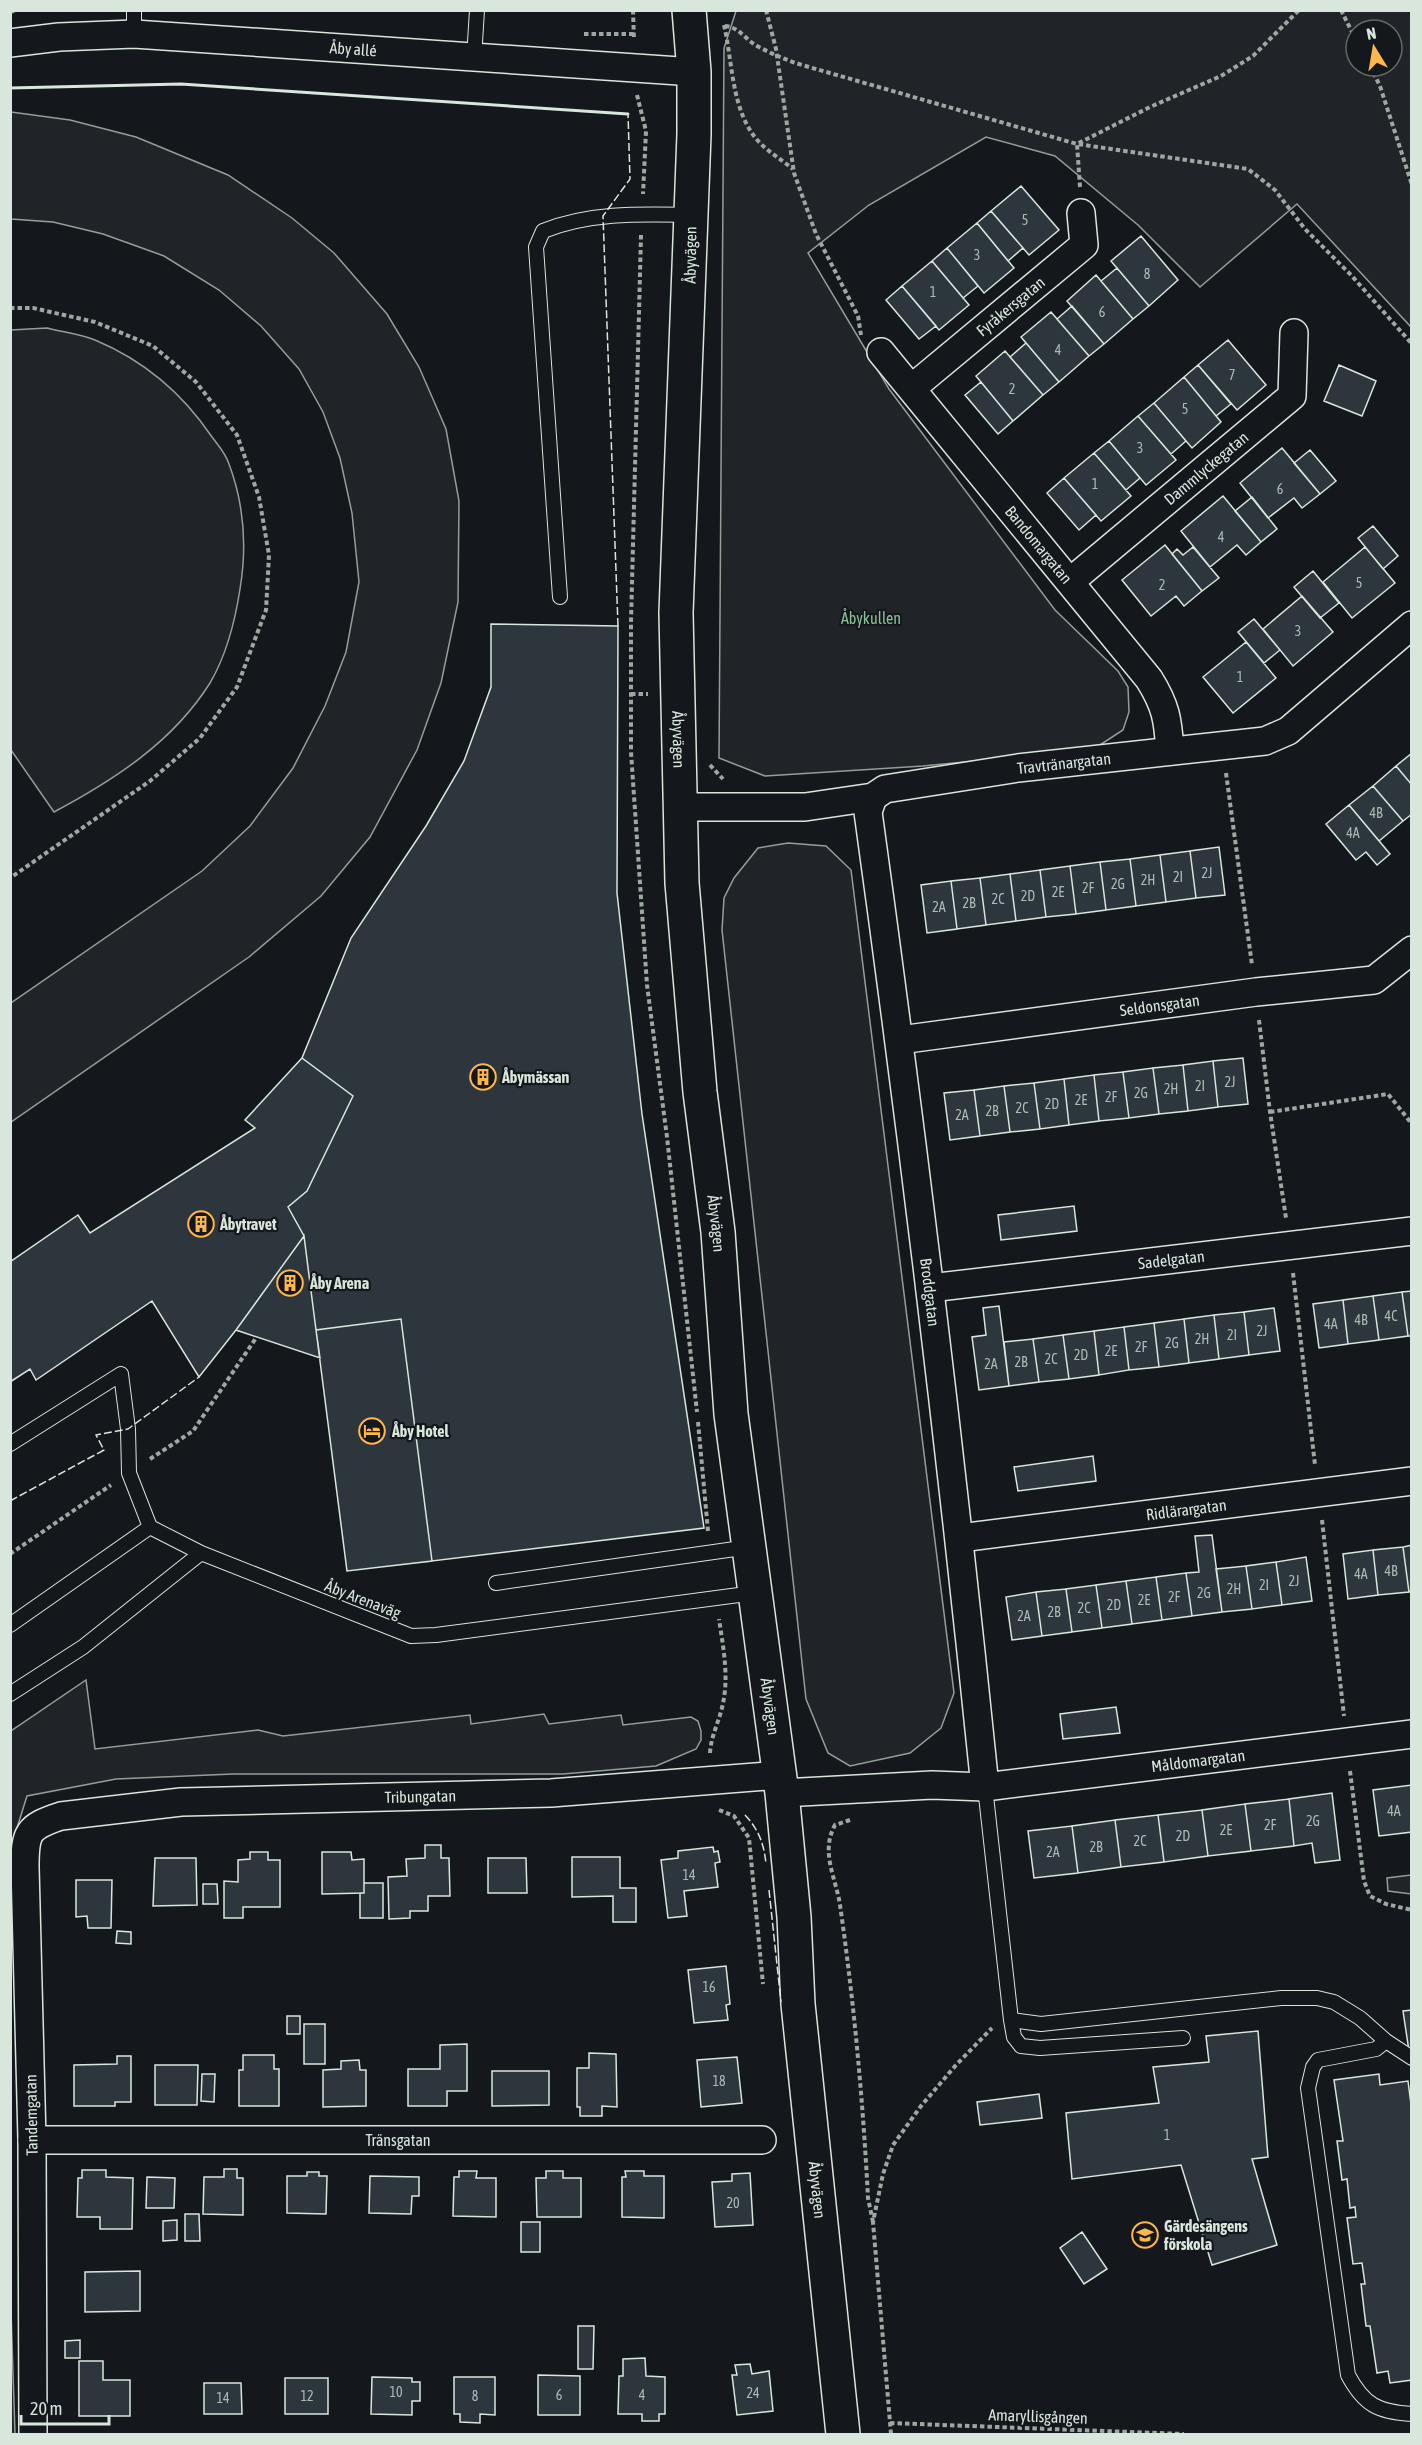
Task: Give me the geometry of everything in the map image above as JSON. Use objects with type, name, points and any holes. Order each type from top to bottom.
[{"type":"street","name":"Åbyvägen","points":[[689,10],[694,72],[691,215],[676,613],[682,883],[700,1092],[717,1232],[731,1414],[781,1784],[794,1917],[798,2004],[843,2434]]},
{"type":"street","name":"Åby allé","points":[[10,43],[59,37],[134,22],[474,58],[694,72]]},
{"type":"street","name":"Fyråkersgatan","points":[[912,388],[1084,245],[1081,213]]},
{"type":"street","name":"Dammlyckegatan","points":[[1071,581],[1292,396],[1294,333]]},
{"type":"street","name":"Bandomargatan","points":[[881,352],[1149,679],[1162,699],[1168,720],[1170,751]]},
{"type":"street","name":"Travtränargatan","points":[[679,807],[805,807],[873,797],[885,789],[1018,768],[1265,741],[1288,731],[1412,625]]},
{"type":"street","name":"Broddgatan","points":[[873,797],[868,812],[900,1040],[930,1288],[960,1538],[985,1787]]},
{"type":"street","name":"Seldonsgatan","points":[[900,1040],[1256,992],[1374,980],[1412,950]]},
{"type":"street","name":"Sadelgatan","points":[[930,1288],[1412,1231]]},
{"type":"street","name":"Ridlärargatan","points":[[960,1538],[1412,1481]]},
{"type":"street","name":"Måldomargatan","points":[[781,1784],[985,1787],[1412,1734]]},
{"type":"street","name":"Tribungatan","points":[[61,1816],[181,1802],[552,1793],[711,1781],[781,1784]]},
{"type":"street","name":"Tandemgatan","points":[[33,2434],[32,2140],[25,1841],[31,1832],[45,1821],[61,1816]]},
{"type":"street","name":"Tränsgatan","points":[[32,2140],[762,2140]]},
{"type":"lane","points":[[474,58],[477,10]]},
{"type":"lane","points":[[560,597],[536,247],[543,231],[578,220],[642,214],[691,215]]},
{"type":"lane","points":[[10,1444],[121,1374],[128,1429],[129,1473],[150,1527],[10,1626]]},
{"type":"lane","name":"Åby Arenaväg","points":[[150,1527],[201,1553],[411,1636],[436,1635],[754,1593]]},
{"type":"lane","points":[[496,1583],[749,1547]]},
{"type":"lane","points":[[10,1694],[83,1647],[201,1553]]},
{"type":"lane","points":[[985,1787],[1011,2020],[1014,2037],[1021,2046],[1040,2048],[1183,2038]]},
{"type":"lane","points":[[1011,2020],[1041,2024],[1281,1998],[1317,1998],[1334,2002],[1360,2018],[1386,2041],[1412,2058]]},
{"type":"lane","points":[[1386,2041],[1376,2049],[1318,2060],[1313,2067],[1308,2088],[1348,2375],[1358,2394],[1372,2405],[1387,2412],[1412,2414]]},
{"type":"path","points":[[10,12],[18,10]]},
{"type":"path","points":[[1077,144],[1150,107],[1221,76],[1253,56],[1299,10]]},
{"type":"path","points":[[721,18],[725,26],[731,71],[748,125],[760,142],[794,170]]},
{"type":"path","points":[[725,26],[736,29],[753,44],[777,57],[1077,144],[1248,169],[1275,190],[1305,229],[1351,275],[1412,344]]},
{"type":"path","points":[[1376,78],[1412,185]]},
{"type":"path","points":[[1077,144],[1081,213]]},
{"type":"path","points":[[10,308],[33,308],[95,322],[153,346],[196,382],[237,435],[259,497],[269,555],[266,609],[237,687],[200,738],[150,781],[10,878]]},
{"type":"path","points":[[631,694],[678,693]]},
{"type":"path","points":[[1222,746],[1290,1246],[1364,1881],[1370,1896],[1386,1904],[1412,1910]]},
{"type":"path","points":[[707,757],[726,782]]},
{"type":"path","points":[[1270,1112],[1388,1094],[1412,1124]]},
{"type":"path","points":[[711,1781],[713,1809],[734,1816],[745,1830],[752,1874]]},
{"type":"path","points":[[854,1820],[835,1825],[828,1846],[839,1903],[852,2001],[891,2434]]},
{"type":"path","points":[[873,2222],[883,2174],[893,2145],[921,2106],[956,2065],[1002,2020],[1011,2020]]},
{"type":"path","name":"Amaryllisgången","points":[[890,2423],[1184,2434]]},
{"type":"green space","name":"Åbykullen","points":[[736,11],[1411,11],[1411,327],[1297,204],[1200,287],[1138,225],[1055,156],[986,137],[869,205],[808,253],[889,389],[1055,610],[1118,671],[1128,687],[1129,712],[1123,730],[1100,745],[1056,753],[923,766],[765,776],[719,758],[724,48]]},
{"type":"green space","points":[[11,112],[70,120],[136,137],[228,175],[292,218],[334,253],[387,314],[419,367],[446,429],[459,501],[458,602],[441,683],[417,750],[370,837],[321,896],[249,957],[11,1122],[11,1003],[202,871],[250,826],[293,768],[325,706],[346,652],[359,582],[352,513],[340,458],[323,412],[299,369],[261,326],[219,290],[164,256],[103,234],[53,222],[11,219]]},
{"type":"green space","points":[[47,328],[89,338],[113,348],[161,380],[201,421],[228,460],[238,494],[244,542],[242,573],[233,626],[226,649],[210,683],[178,724],[141,758],[98,787],[54,812],[11,750],[11,330]]},
{"type":"green space","points":[[788,843],[826,846],[851,870],[954,1693],[941,1728],[910,1753],[850,1766],[828,1753],[806,1699],[722,930],[724,898],[734,878],[758,848]]},
{"type":"green space","points":[[86,1680],[95,1749],[258,1730],[283,1736],[470,1715],[471,1724],[544,1714],[549,1724],[621,1715],[623,1725],[691,1717],[698,1721],[701,1740],[696,1749],[656,1766],[563,1774],[233,1774],[116,1779],[27,1796],[11,1847],[11,1731]]},
{"type":"green space","points":[[1411,1875],[1411,1894],[1388,1891],[1387,1878]]},
{"type":"green space","points":[[10,2280],[15,2434],[10,2434]]},
{"type":"building","points":[[1021,186],[1059,230],[1029,255],[991,211]]},
{"type":"building","points":[[991,211],[1023,248],[1008,261],[977,223]]},
{"type":"building","points":[[977,223],[1014,268],[984,293],[947,248]]},
{"type":"building","points":[[1141,236],[1178,280],[1149,306],[1111,261]]},
{"type":"building","points":[[947,248],[978,286],[963,298],[932,261]]},
{"type":"building","points":[[932,261],[969,305],[939,330],[902,286]]},
{"type":"building","points":[[1117,268],[1149,306],[1133,319],[1101,281]]},
{"type":"building","points":[[1096,275],[1133,319],[1104,344],[1067,301]]},
{"type":"building","points":[[902,286],[936,326],[919,339],[886,300]]},
{"type":"building","points":[[1072,306],[1104,344],[1089,356],[1057,319]]},
{"type":"building","points":[[1051,312],[1089,356],[1059,382],[1021,337]]},
{"type":"building","points":[[1228,340],[1266,385],[1237,410],[1198,365]]},
{"type":"building","points":[[1026,343],[1059,382],[1043,395],[1010,357]]},
{"type":"building","points":[[1005,351],[1043,395],[1013,421],[976,376]]},
{"type":"building","points":[[1198,365],[1231,404],[1216,416],[1184,377]]},
{"type":"building","points":[[1339,365],[1376,381],[1362,416],[1324,401]]},
{"type":"building","points":[[1184,377],[1221,422],[1192,448],[1154,403]]},
{"type":"building","points":[[981,382],[1013,421],[998,434],[965,395]]},
{"type":"building","points":[[1154,403],[1186,441],[1171,454],[1138,416]]},
{"type":"building","points":[[1138,416],[1176,460],[1146,485],[1109,441]]},
{"type":"building","points":[[1109,441],[1140,478],[1126,490],[1094,453]]},
{"type":"building","points":[[1282,448],[1320,494],[1302,508],[1294,498],[1268,518],[1240,483]]},
{"type":"building","points":[[1310,450],[1336,481],[1320,494],[1294,463]]},
{"type":"building","points":[[1094,453],[1131,496],[1101,521],[1064,478]]},
{"type":"building","points":[[1064,478],[1096,515],[1079,530],[1047,493]]},
{"type":"building","points":[[1223,496],[1261,542],[1246,555],[1237,545],[1210,567],[1181,531]]},
{"type":"building","points":[[1252,497],[1277,529],[1261,542],[1235,511]]},
{"type":"building","points":[[1373,526],[1398,556],[1383,569],[1358,538]]},
{"type":"building","points":[[1165,545],[1202,591],[1184,606],[1176,596],[1151,616],[1122,580]]},
{"type":"building","points":[[1193,547],[1219,578],[1202,591],[1172,554],[1177,549],[1183,555]]},
{"type":"building","points":[[1365,547],[1395,583],[1352,618],[1323,582]]},
{"type":"building","points":[[1313,571],[1339,603],[1320,618],[1294,587]]},
{"type":"building","points":[[1302,596],[1333,632],[1293,666],[1263,629]]},
{"type":"building","points":[[1254,619],[1280,650],[1264,663],[1238,632]]},
{"type":"building","name":"Åbymässan","points":[[491,624],[618,626],[617,893],[642,1114],[704,1528],[432,1561],[401,1319],[316,1330],[304,1236],[288,1207],[307,1191],[353,1096],[302,1058],[351,938],[426,826],[464,761],[491,687]]},
{"type":"building","points":[[1246,642],[1276,678],[1233,713],[1203,677]]},
{"type":"building","points":[[1412,753],[1412,785],[1396,766]]},
{"type":"building","points":[[1396,766],[1412,785],[1412,814],[1403,821],[1373,786]]},
{"type":"building","points":[[1373,786],[1403,821],[1379,841],[1349,805]]},
{"type":"building","points":[[1349,805],[1390,854],[1377,865],[1366,852],[1356,860],[1326,824]]},
{"type":"building","points":[[1219,847],[1225,895],[1196,898],[1190,851]]},
{"type":"building","points":[[1190,851],[1196,898],[1166,902],[1160,855]]},
{"type":"building","points":[[1160,855],[1166,902],[1136,906],[1130,859]]},
{"type":"building","points":[[1130,859],[1136,906],[1106,910],[1100,862]]},
{"type":"building","points":[[1100,862],[1106,910],[1076,914],[1070,866]]},
{"type":"building","points":[[1070,866],[1076,914],[1046,917],[1040,870]]},
{"type":"building","points":[[1040,870],[1046,917],[1016,921],[1010,874]]},
{"type":"building","points":[[1010,874],[1016,921],[986,925],[980,878]]},
{"type":"building","points":[[980,878],[986,925],[957,929],[951,881]]},
{"type":"building","points":[[951,881],[957,929],[927,933],[921,885]]},
{"type":"building","name":"Åbytravet","points":[[302,1058],[353,1096],[307,1191],[288,1207],[304,1236],[199,1377],[152,1301],[36,1380],[30,1369],[10,1382],[10,1262],[78,1215],[90,1233],[255,1128],[245,1120]]},
{"type":"building","points":[[1243,1058],[1248,1104],[1218,1107],[1213,1061]]},
{"type":"building","points":[[1213,1061],[1218,1107],[1188,1111],[1183,1065]]},
{"type":"building","points":[[1183,1065],[1188,1111],[1159,1114],[1153,1068]]},
{"type":"building","points":[[1153,1068],[1159,1114],[1129,1118],[1123,1072]]},
{"type":"building","points":[[1123,1072],[1129,1118],[1099,1121],[1094,1075]]},
{"type":"building","points":[[1094,1075],[1099,1121],[1069,1125],[1064,1079]]},
{"type":"building","points":[[1064,1079],[1069,1125],[1040,1129],[1034,1083]]},
{"type":"building","points":[[1034,1083],[1040,1129],[1010,1132],[1004,1086]]},
{"type":"building","points":[[1004,1086],[1010,1132],[980,1136],[974,1090]]},
{"type":"building","points":[[974,1090],[980,1136],[950,1140],[944,1093]]},
{"type":"building","points":[[1074,1206],[1077,1231],[1001,1240],[998,1215]]},
{"type":"building","name":"Åby Arena","points":[[304,1236],[316,1330],[320,1358],[236,1330]]},
{"type":"building","points":[[1412,1291],[1412,1336],[1408,1336],[1402,1292]]},
{"type":"building","points":[[1402,1292],[1408,1336],[1379,1340],[1373,1296]]},
{"type":"building","points":[[1373,1296],[1379,1340],[1348,1344],[1343,1300]]},
{"type":"building","points":[[1343,1300],[1348,1344],[1319,1348],[1313,1304]]},
{"type":"building","points":[[999,1306],[1009,1386],[979,1390],[972,1337],[986,1335],[983,1308]]},
{"type":"building","points":[[1274,1308],[1280,1351],[1249,1355],[1244,1312]]},
{"type":"building","points":[[1244,1312],[1249,1355],[1219,1359],[1214,1315]]},
{"type":"building","points":[[1214,1315],[1219,1359],[1189,1363],[1184,1319]]},
{"type":"building","name":"Åby Hotel","points":[[401,1319],[432,1561],[347,1571],[316,1330]]},
{"type":"building","points":[[1184,1319],[1189,1363],[1159,1367],[1154,1323]]},
{"type":"building","points":[[1154,1323],[1159,1367],[1129,1370],[1124,1327]]},
{"type":"building","points":[[1124,1327],[1129,1370],[1099,1375],[1094,1331]]},
{"type":"building","points":[[1094,1331],[1099,1375],[1069,1379],[1063,1335]]},
{"type":"building","points":[[1063,1335],[1069,1379],[1039,1382],[1033,1339]]},
{"type":"building","points":[[1033,1339],[1039,1382],[1009,1386],[1004,1342]]},
{"type":"building","points":[[1093,1456],[1096,1481],[1018,1491],[1014,1467]]},
{"type":"building","points":[[1212,1535],[1222,1612],[1192,1616],[1186,1573],[1199,1572],[1195,1536]]},
{"type":"building","points":[[1412,1545],[1412,1591],[1409,1592],[1403,1547]]},
{"type":"building","points":[[1403,1547],[1409,1592],[1378,1595],[1373,1550]]},
{"type":"building","points":[[1373,1550],[1378,1595],[1348,1599],[1343,1554]]},
{"type":"building","points":[[1306,1557],[1312,1601],[1282,1605],[1276,1562]]},
{"type":"building","points":[[1276,1562],[1282,1605],[1252,1609],[1246,1566]]},
{"type":"building","points":[[1246,1566],[1252,1609],[1222,1612],[1216,1569]]},
{"type":"building","points":[[1186,1573],[1192,1616],[1162,1620],[1156,1577]]},
{"type":"building","points":[[1156,1577],[1162,1620],[1132,1624],[1126,1581]]},
{"type":"building","points":[[1126,1581],[1132,1624],[1102,1628],[1096,1585]]},
{"type":"building","points":[[1096,1585],[1102,1628],[1072,1632],[1066,1589]]},
{"type":"building","points":[[1066,1589],[1072,1632],[1042,1636],[1036,1592]]},
{"type":"building","points":[[1036,1592],[1042,1636],[1012,1640],[1006,1597]]},
{"type":"building","points":[[1116,1707],[1120,1733],[1063,1739],[1060,1714]]},
{"type":"building","points":[[1412,1785],[1412,1832],[1379,1836],[1373,1790]]},
{"type":"building","points":[[1332,1793],[1340,1860],[1315,1863],[1312,1843],[1294,1846],[1289,1799]]},
{"type":"building","points":[[1289,1799],[1294,1846],[1251,1851],[1245,1804]]},
{"type":"building","points":[[1245,1804],[1251,1851],[1208,1856],[1202,1810]]},
{"type":"building","points":[[1202,1810],[1208,1856],[1164,1862],[1158,1815]]},
{"type":"building","points":[[1158,1815],[1164,1862],[1121,1867],[1115,1820]]},
{"type":"building","points":[[1115,1820],[1121,1867],[1078,1873],[1072,1826]]},
{"type":"building","points":[[1072,1826],[1078,1873],[1034,1878],[1028,1831]]},
{"type":"building","points":[[425,1845],[441,1845],[441,1858],[449,1858],[450,1896],[428,1896],[428,1911],[410,1911],[410,1918],[389,1919],[388,1877],[407,1876],[406,1859],[425,1858]]},
{"type":"building","points":[[713,1847],[714,1852],[718,1851],[720,1862],[715,1863],[718,1887],[684,1891],[687,1916],[668,1918],[661,1860],[678,1858],[678,1851]]},
{"type":"building","points":[[250,1852],[268,1852],[268,1860],[280,1860],[280,1907],[243,1907],[243,1918],[224,1918],[224,1881],[238,1882],[238,1860],[250,1859]]},
{"type":"building","points":[[322,1852],[351,1852],[352,1860],[364,1859],[364,1893],[322,1894]]},
{"type":"building","points":[[572,1857],[620,1857],[620,1888],[636,1888],[636,1922],[613,1922],[613,1896],[572,1897]]},
{"type":"building","points":[[155,1858],[196,1858],[197,1905],[153,1906]]},
{"type":"building","points":[[488,1858],[526,1858],[527,1893],[488,1893]]},
{"type":"building","points":[[76,1880],[112,1880],[111,1928],[88,1928],[87,1916],[76,1917]]},
{"type":"building","points":[[364,1883],[383,1883],[383,1918],[360,1918],[360,1893],[364,1893]]},
{"type":"building","points":[[203,1884],[217,1884],[218,1904],[203,1904]]},
{"type":"building","points":[[117,1931],[131,1932],[131,1944],[116,1943]]},
{"type":"building","points":[[726,1966],[730,2004],[726,2005],[728,2020],[694,2023],[688,1970]]},
{"type":"building","points":[[1412,2010],[1412,2050],[1409,2051],[1403,2011]]},
{"type":"building","points":[[287,2016],[300,2016],[300,2034],[287,2034]]},
{"type":"building","points":[[304,2024],[325,2024],[325,2064],[304,2064]]},
{"type":"building","points":[[1258,2031],[1268,2157],[1252,2159],[1277,2245],[1212,2265],[1181,2165],[1072,2179],[1066,2113],[1159,2103],[1153,2067],[1209,2062],[1206,2036]]},
{"type":"building","points":[[467,2044],[467,2091],[447,2091],[447,2106],[408,2106],[408,2069],[440,2069],[440,2045]]},
{"type":"building","points":[[589,2053],[616,2054],[617,2107],[602,2106],[602,2116],[580,2116],[580,2107],[577,2107],[577,2068],[589,2068]]},
{"type":"building","points":[[243,2055],[274,2055],[274,2069],[279,2069],[279,2106],[239,2106],[239,2070],[243,2070]]},
{"type":"building","points":[[117,2056],[131,2056],[131,2102],[115,2102],[115,2106],[74,2106],[74,2065],[117,2064]]},
{"type":"building","points":[[737,2057],[742,2103],[701,2107],[697,2060]]},
{"type":"building","points":[[359,2060],[360,2070],[366,2070],[366,2106],[323,2107],[323,2070],[341,2069],[341,2061]]},
{"type":"building","points":[[155,2065],[198,2065],[197,2105],[155,2105]]},
{"type":"building","points":[[492,2071],[549,2071],[549,2105],[492,2106]]},
{"type":"building","points":[[202,2074],[215,2074],[214,2102],[201,2101]]},
{"type":"building","points":[[1379,2074],[1380,2085],[1408,2081],[1412,2112],[1412,2380],[1390,2383],[1388,2371],[1377,2373],[1370,2326],[1366,2326],[1361,2284],[1365,2284],[1362,2263],[1353,2264],[1347,2218],[1356,2217],[1355,2207],[1350,2208],[1347,2179],[1342,2180],[1337,2141],[1343,2141],[1334,2080]]},
{"type":"building","points":[[1039,2094],[1042,2118],[980,2125],[977,2102]]},
{"type":"building","points":[[224,2169],[237,2169],[237,2178],[243,2178],[243,2215],[203,2214],[204,2177],[224,2177]]},
{"type":"building","points":[[82,2170],[106,2170],[106,2177],[133,2178],[132,2229],[100,2229],[100,2217],[77,2217],[78,2178],[82,2178]]},
{"type":"building","points":[[459,2171],[477,2171],[476,2178],[496,2178],[496,2217],[453,2216],[454,2177],[459,2177]]},
{"type":"building","points":[[546,2171],[563,2171],[563,2178],[581,2178],[581,2217],[537,2217],[536,2178],[546,2178]]},
{"type":"building","points":[[625,2171],[644,2171],[644,2176],[664,2176],[664,2218],[622,2217],[622,2177],[626,2177]]},
{"type":"building","points":[[307,2172],[319,2172],[319,2176],[327,2176],[326,2214],[287,2213],[287,2176],[307,2176]]},
{"type":"building","points":[[750,2173],[753,2225],[715,2227],[712,2182],[732,2181],[732,2174]]},
{"type":"building","points":[[370,2176],[419,2177],[419,2196],[412,2196],[411,2214],[369,2213]]},
{"type":"building","points":[[147,2177],[175,2178],[174,2208],[146,2208]]},
{"type":"building","points":[[185,2214],[199,2214],[200,2241],[185,2241]]},
{"type":"building","points":[[177,2220],[177,2240],[163,2241],[163,2221]]},
{"type":"building","points":[[521,2222],[540,2222],[540,2252],[521,2252]]},
{"type":"building","points":[[1082,2232],[1107,2269],[1084,2284],[1060,2248]]},
{"type":"building","points":[[140,2271],[140,2311],[85,2312],[85,2272]]},
{"type":"building","points":[[578,2326],[594,2326],[593,2369],[578,2369]]},
{"type":"building","points":[[80,2340],[80,2358],[65,2358],[65,2341]]},
{"type":"building","points":[[645,2358],[646,2376],[665,2377],[665,2414],[659,2414],[659,2421],[642,2421],[642,2414],[618,2414],[619,2376],[623,2376],[623,2359]]},
{"type":"building","points":[[79,2361],[103,2361],[103,2380],[130,2380],[130,2416],[79,2416]]},
{"type":"building","points":[[750,2364],[752,2374],[769,2371],[773,2411],[737,2415],[732,2375],[737,2375],[735,2365]]},
{"type":"building","points":[[538,2375],[580,2376],[580,2415],[538,2415]]},
{"type":"building","points":[[372,2377],[412,2378],[412,2382],[420,2382],[420,2401],[412,2401],[412,2415],[371,2414]]},
{"type":"building","points":[[454,2377],[495,2377],[495,2415],[480,2414],[480,2423],[460,2422],[460,2414],[454,2414]]},
{"type":"building","points":[[285,2378],[328,2378],[328,2414],[285,2414]]},
{"type":"building","points":[[204,2383],[241,2383],[242,2414],[204,2414]]},
{"type":"fence","points":[[618,626],[603,216],[630,179],[628,114]]},
{"type":"fence","points":[[10,1501],[104,1450],[96,1435],[128,1429],[199,1377]]},
{"type":"fence","points":[[745,1815],[760,1838],[766,1864]]},
{"type":"fence","points":[[769,1890],[781,2002]]},
{"type":"wall","points":[[10,88],[181,84],[628,114]]},
{"type":"place","name":"Åbymässan","points":[[483,1077]]},
{"type":"place","name":"Åbytravet","points":[[201,1224]]},
{"type":"place","name":"Åby Arena","points":[[290,1283]]},
{"type":"place","name":"Åby Hotel","points":[[372,1431]]},
{"type":"place","name":"Gärdesängens förskola","points":[[1145,2235]]}]
